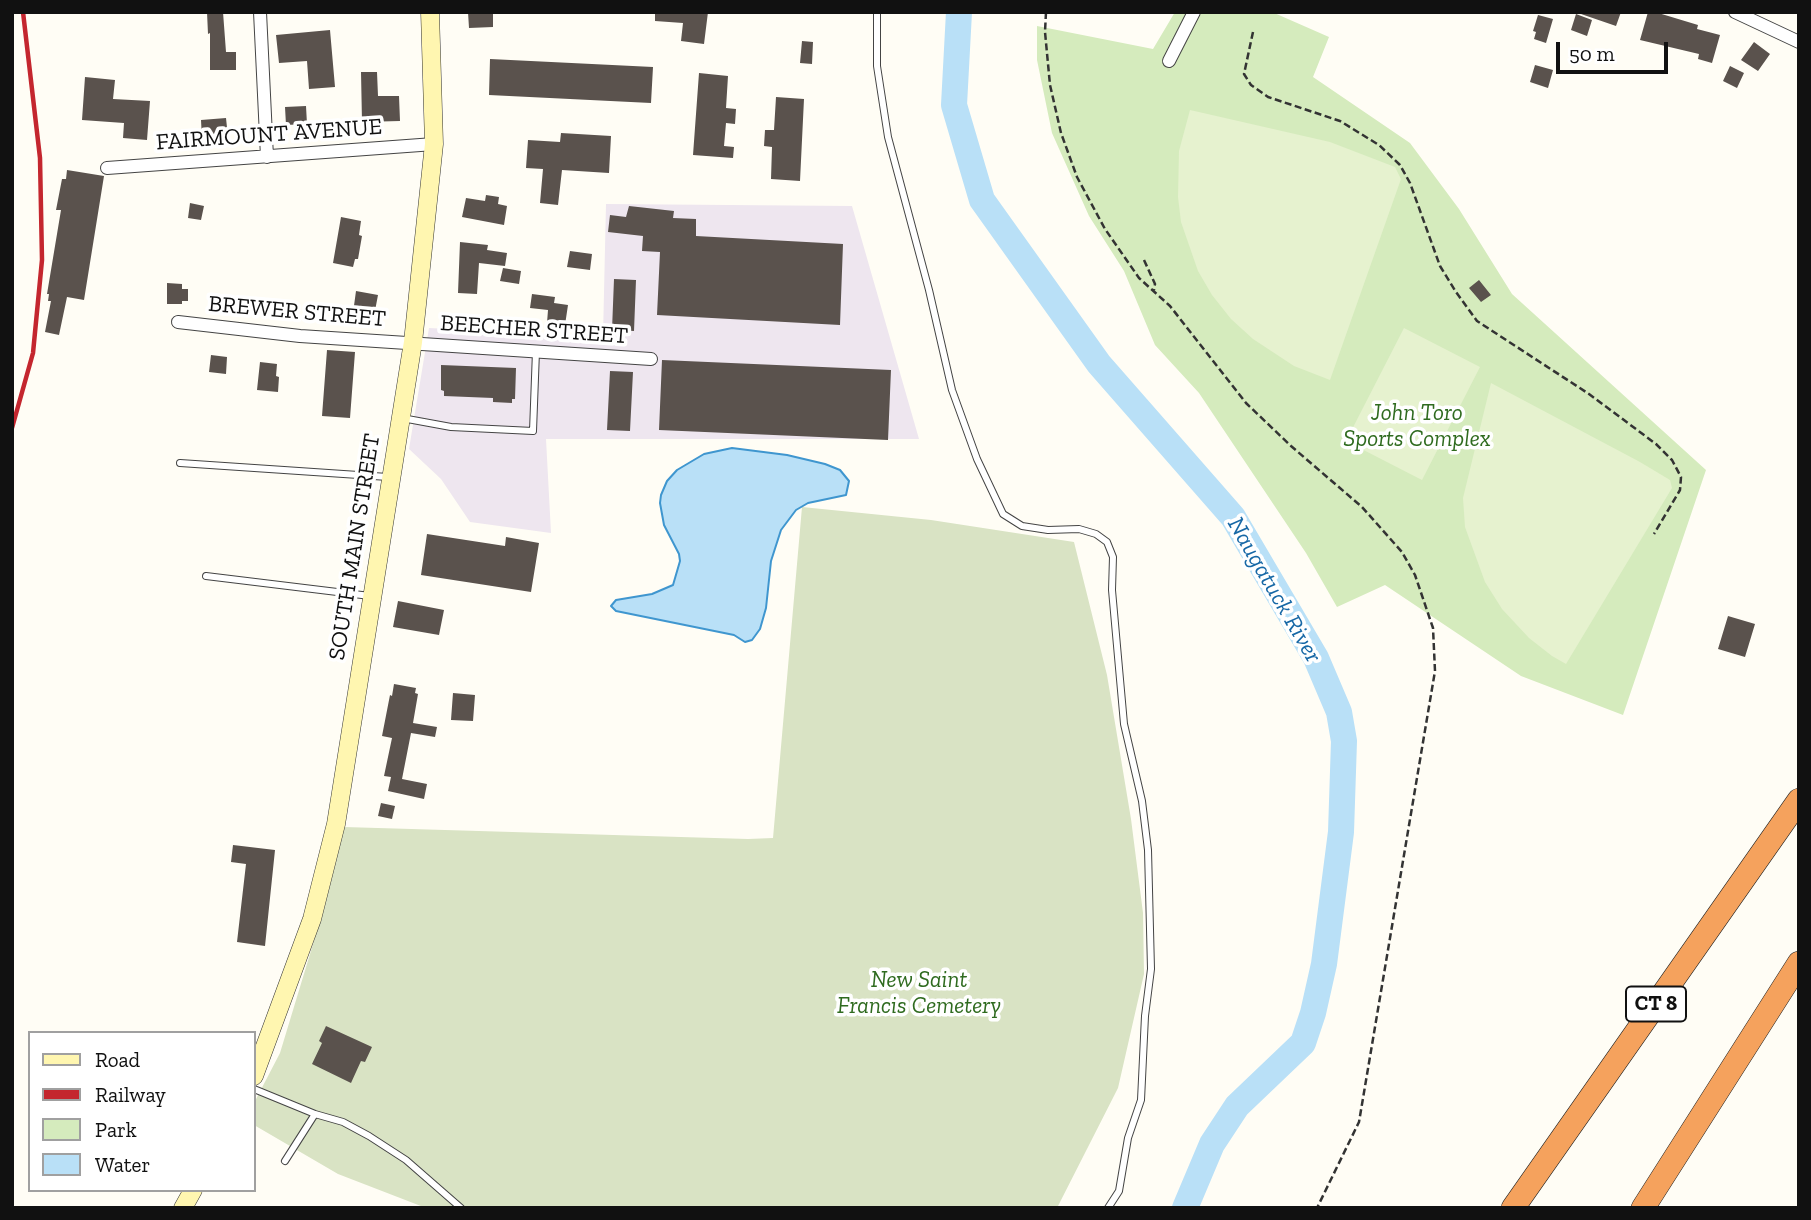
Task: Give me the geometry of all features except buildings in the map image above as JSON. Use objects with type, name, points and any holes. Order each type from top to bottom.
[{"type":"highway","name":"CT 8","points":[[1513,1208],[1799,800]]},
{"type":"highway","points":[[1643,1208],[1799,963]]},
{"type":"main road","name":"SOUTH MAIN STREET","points":[[256,1071],[312,919],[336,824],[413,342],[434,144],[430,12]]},
{"type":"main road","points":[[183,1208],[192,1192]]},
{"type":"street","points":[[260,12],[267,157]]},
{"type":"street","points":[[1169,61],[1194,12]]},
{"type":"street","points":[[1735,12],[1799,42]]},
{"type":"street","name":"FAIRMOUNT AVENUE","points":[[107,168],[434,144]]},
{"type":"street","name":"BREWER STREET","points":[[178,322],[300,336],[413,342]]},
{"type":"street","name":"BEECHER STREET","points":[[413,342],[651,359]]},
{"type":"lane","points":[[877,12],[877,66],[888,137],[929,290],[952,390],[977,459],[1003,514],[1022,526],[1048,530],[1079,529],[1096,534],[1107,542],[1113,557],[1112,590],[1124,724],[1142,801],[1148,850],[1151,968],[1140,1100],[1128,1138],[1119,1191],[1108,1208]]},
{"type":"lane","points":[[400,418],[451,427],[533,431],[536,351]]},
{"type":"lane","points":[[180,463],[390,477]]},
{"type":"lane","points":[[206,576],[372,596]]},
{"type":"lane","points":[[256,1090],[315,1114],[344,1122],[369,1136],[406,1160],[461,1208]]},
{"type":"lane","points":[[285,1161],[315,1114]]},
{"type":"path","points":[[1046,12],[1050,85],[1061,134],[1077,177],[1105,229],[1139,278],[1170,306],[1247,403],[1291,446],[1362,507],[1402,552],[1420,587],[1433,628],[1435,671],[1359,1122],[1317,1208]]},
{"type":"path","points":[[1253,32],[1244,74],[1251,85],[1268,97],[1340,121],[1380,145],[1401,165],[1440,266],[1478,320],[1589,394],[1656,444],[1672,460],[1681,477],[1680,490],[1654,534]]},
{"type":"path","points":[[1144,260],[1155,284],[1154,290]]},
{"type":"shaded area","points":[[606,204],[852,206],[919,439],[546,439],[551,533],[470,522],[441,479],[409,449],[429,328],[603,337]]},
{"type":"green space","name":"John Toro Sports Complex","points":[[1175,12],[1272,12],[1329,37],[1313,77],[1410,143],[1459,209],[1512,294],[1706,470],[1623,715],[1521,676],[1385,585],[1337,607],[1306,553],[1199,393],[1155,345],[1124,271],[1089,216],[1052,133],[1037,60],[1037,26],[1153,49]]},
{"type":"green space","points":[[1190,110],[1330,142],[1395,167],[1401,179],[1330,380],[1294,366],[1253,339],[1231,319],[1198,271],[1181,222],[1178,197],[1179,151]]},
{"type":"green space","points":[[1404,328],[1480,367],[1422,480],[1346,441]]},
{"type":"green space","points":[[1491,383],[1670,480],[1672,488],[1566,664],[1529,638],[1502,609],[1485,582],[1465,527],[1463,498]]},
{"type":"green space","name":"New Saint Francis Cemetery","points":[[802,507],[931,520],[1074,542],[1107,675],[1131,819],[1143,913],[1144,974],[1118,1088],[1057,1208],[426,1208],[338,1174],[256,1126],[256,1099],[280,1053],[320,921],[344,827],[773,838]]},
{"type":"water","points":[[732,448],[787,455],[825,464],[840,470],[849,481],[846,495],[808,503],[796,510],[781,530],[771,561],[766,608],[760,629],[752,640],[745,642],[734,635],[616,611],[611,606],[616,600],[652,594],[673,585],[680,561],[664,525],[660,503],[667,481],[677,470],[704,454]]},
{"type":"waterway","name":"Naugatuck River","points":[[959,12],[954,105],[982,200],[1099,364],[1233,517],[1316,658],[1339,712],[1344,741],[1341,832],[1324,964],[1313,1013],[1303,1043],[1237,1106],[1212,1144],[1185,1208]]},
{"type":"railway","points":[[12,428],[33,353],[42,260],[40,158],[23,12]]}]
